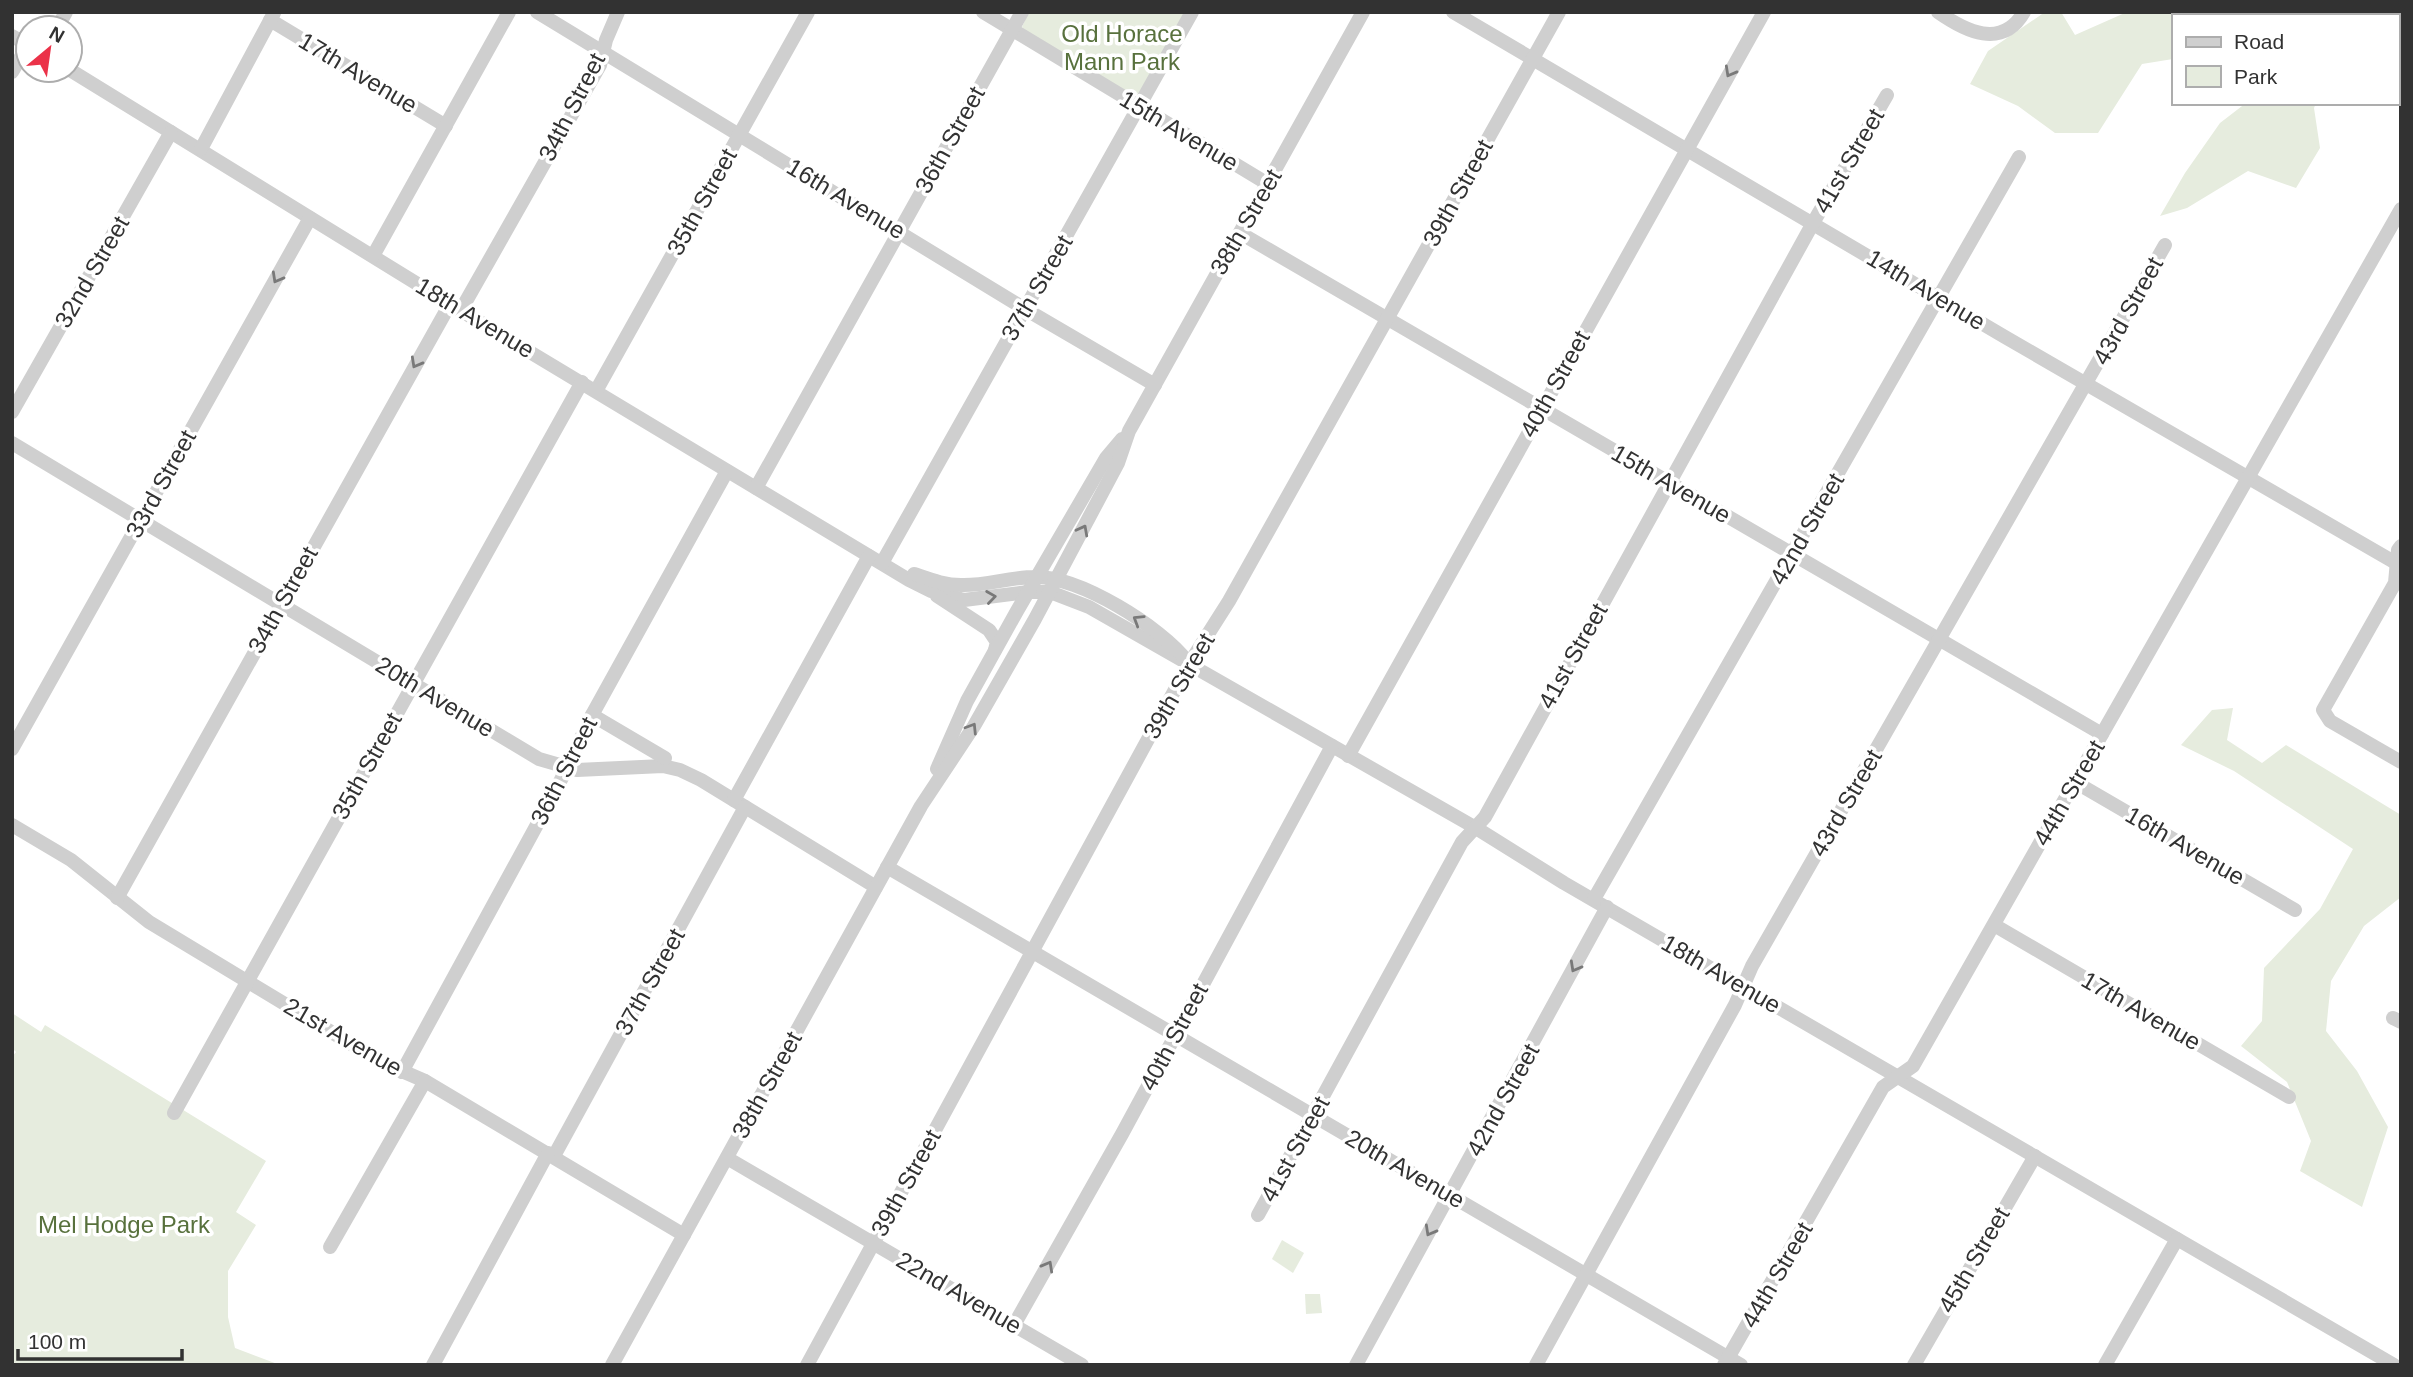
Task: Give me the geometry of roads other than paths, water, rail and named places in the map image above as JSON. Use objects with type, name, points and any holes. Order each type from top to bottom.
[{"type":"street","points":[[373,256],[509,12]]},
{"type":"street","name":"16th Avenue","points":[[537,12],[1025,309],[1155,385]]},
{"type":"street","name":"34th Street","points":[[117,898],[280,604],[600,65],[602,52],[618,12]]},
{"type":"street","name":"35th Street","points":[[596,391],[808,12]]},
{"type":"street","name":"15th Avenue","points":[[983,12],[1268,184]]},
{"type":"street","name":"36th Street","points":[[756,488],[1022,12]]},
{"type":"street","name":"37th Street","points":[[883,563],[1192,12]]},
{"type":"street","name":"38th Street","points":[[612,1365],[921,806],[974,726],[1053,586],[1112,473],[1129,431],[1363,12]]},
{"type":"street","name":"14th Avenue","points":[[1453,12],[2399,565]]},
{"type":"street","name":"39th Street","points":[[807,1365],[1189,664],[1229,601],[1559,12]]},
{"type":"street","name":"40th Street","points":[[1348,756],[1763,12]]},
{"type":"street","points":[[1938,12],[1975,33],[1987,35],[2017,23],[2024,12]]},
{"type":"street","points":[[201,149],[272,16]]},
{"type":"street","name":"17th Avenue","points":[[272,16],[446,126]]},
{"type":"street","name":"18th Avenue","points":[[84,78],[455,307],[930,591],[964,600],[1053,586],[1081,587],[1145,623],[1175,646],[1189,664],[1476,828],[1608,908],[2394,1365]]},
{"type":"street","name":"41st Street","points":[[1258,1215],[1462,842],[1485,817],[1813,223],[1887,95]]},
{"type":"street","name":"32nd Street","points":[[12,412],[171,132]]},
{"type":"street","name":"42nd Street","points":[[1594,899],[2019,157]]},
{"type":"street","name":"44th Street","points":[[1731,1362],[1883,1087],[1913,1066],[2401,209]]},
{"type":"street","name":"33rd Street","points":[[12,749],[310,218]]},
{"type":"street","name":"15th Avenue","points":[[1240,233],[2102,734]]},
{"type":"street","name":"43rd Street","points":[[1536,1365],[1752,966],[2165,245]]},
{"type":"street","name":"35th Street","points":[[174,1113],[582,382]]},
{"type":"street","name":"38th Street","points":[[921,806],[967,701],[995,650],[1106,458],[1129,431]]},
{"type":"street","name":"20th Avenue","points":[[12,443],[539,760],[567,769],[650,766],[672,768],[701,780],[876,887]]},
{"type":"street","name":"36th Street","points":[[402,1072],[567,769],[592,715],[727,471]]},
{"type":"street","points":[[2401,546],[2398,550],[2399,565],[2395,583],[2324,706],[2324,713],[2330,721],[2401,762]]},
{"type":"street","name":"37th Street","points":[[433,1365],[551,1155],[740,804],[869,555]]},
{"type":"street","name":"18th Avenue","points":[[883,563],[946,584],[963,585],[1037,577],[1053,586]]},
{"type":"street","points":[[930,591],[989,630],[997,642],[995,650]]},
{"type":"street","points":[[592,715],[665,758]]},
{"type":"street","name":"40th Street","points":[[1014,1325],[1332,746]]},
{"type":"street","name":"16th Avenue","points":[[2076,782],[2295,910]]},
{"type":"street","name":"21st Avenue","points":[[12,825],[71,860],[149,922],[347,1042],[402,1072],[425,1081],[684,1235]]},
{"type":"street","name":"20th Avenue","points":[[887,867],[1586,1274],[1731,1362]]},
{"type":"street","name":"42nd Street","points":[[1356,1365],[1608,908]]},
{"type":"street","name":"17th Avenue","points":[[1994,925],[2289,1097]]},
{"type":"street","points":[[330,1247],[425,1081]]},
{"type":"street","name":"45th Street","points":[[1914,1365],[2035,1156]]},
{"type":"street","name":"22nd Avenue","points":[[727,1158],[1082,1365]]},
{"type":"street","points":[[2105,1365],[2178,1240]]},
{"type":"park label","name":"Old Horace Mann Park","points":[[1122,48]]},
{"type":"park label","name":"Mel Hodge Park","points":[[124,1225]]}]
